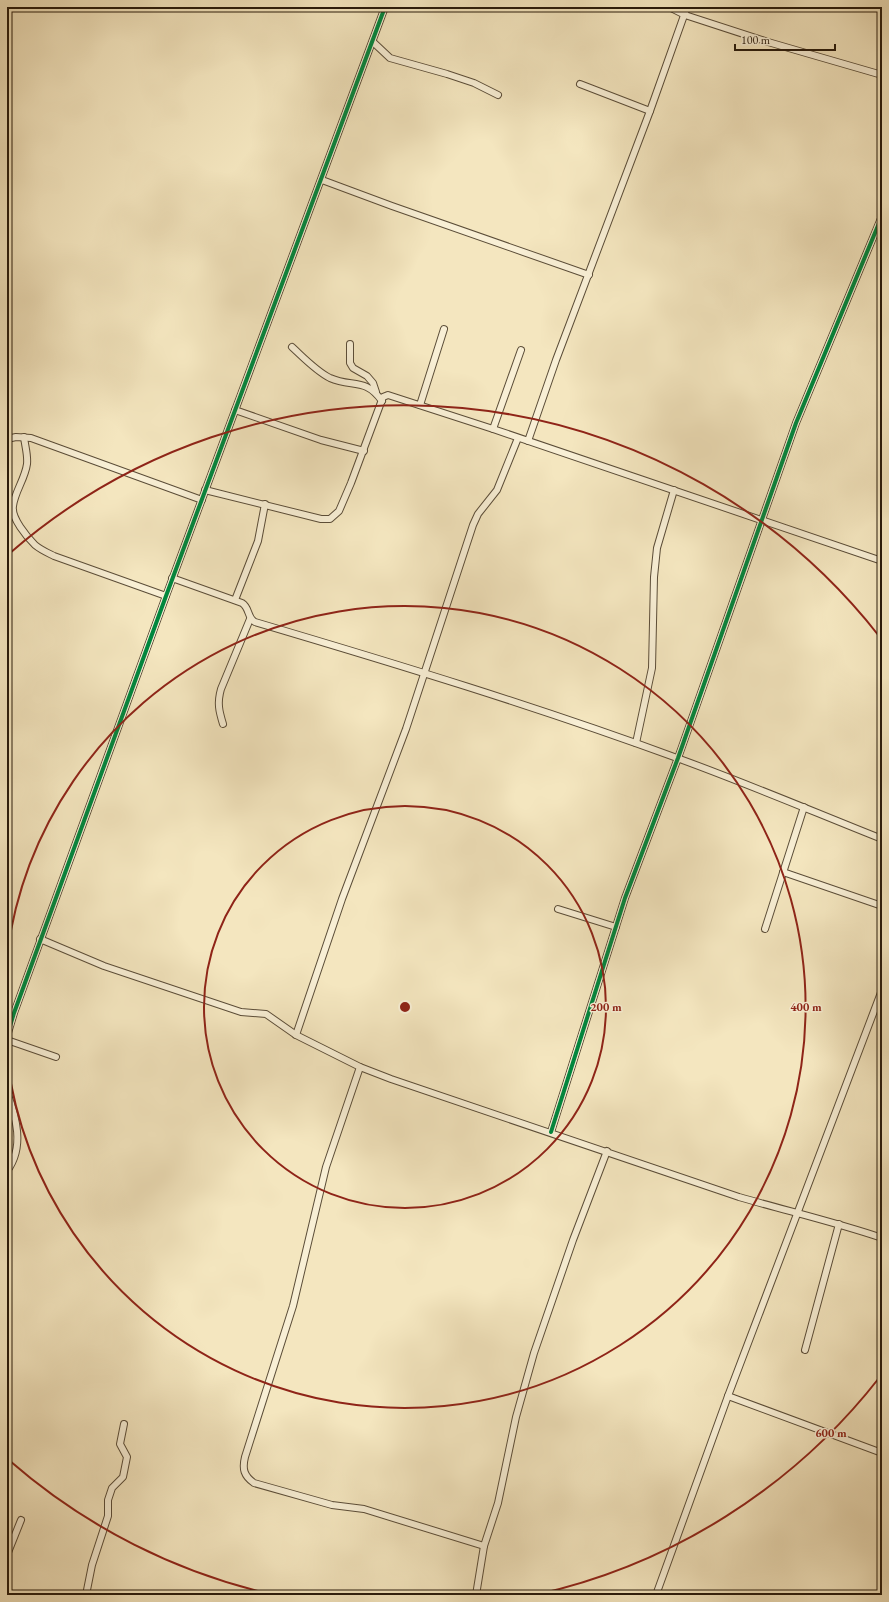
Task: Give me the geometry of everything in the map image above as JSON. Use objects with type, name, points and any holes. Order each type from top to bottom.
[{"type":"street","points":[[7,1036],[40,939],[172,578],[322,180],[385,7]]},
{"type":"street","points":[[669,7],[685,15],[768,42],[882,75]]},
{"type":"street","points":[[528,441],[556,360],[650,111],[687,7]]},
{"type":"street","points":[[373,42],[390,58],[447,74],[498,94]]},
{"type":"street","points":[[580,84],[650,111]]},
{"type":"street","points":[[322,180],[589,275]]},
{"type":"street","points":[[551,1132],[626,895],[678,758],[809,390],[882,216]]},
{"type":"street","points":[[420,405],[444,329]]},
{"type":"street","points":[[350,344],[350,363],[353,368],[370,379],[382,401]]},
{"type":"street","points":[[292,347],[329,378],[340,382],[368,386],[376,392]]},
{"type":"street","points":[[493,429],[521,350]]},
{"type":"street","points":[[206,490],[321,519],[330,519],[339,511],[364,451],[383,397],[388,395],[493,429],[882,561]]},
{"type":"street","points":[[235,410],[321,440],[364,451]]},
{"type":"street","points":[[7,439],[16,436],[24,437],[97,461],[202,500]]},
{"type":"street","points":[[24,437],[27,454],[27,467],[14,502],[12,512],[15,519],[31,541],[36,546],[54,556],[166,596]]},
{"type":"street","points":[[296,1035],[342,898],[407,727],[475,519],[498,490],[518,438]]},
{"type":"street","points":[[636,743],[652,668],[654,578],[657,548],[674,490]]},
{"type":"street","points":[[235,600],[258,541],[265,504]]},
{"type":"street","points":[[172,578],[235,600],[245,605],[250,619],[255,622],[425,672],[552,713],[678,758],[882,839]]},
{"type":"street","points":[[223,724],[218,710],[218,701],[221,689],[250,619]]},
{"type":"street","points":[[765,929],[804,807]]},
{"type":"street","points":[[783,872],[882,906]]},
{"type":"street","points":[[558,909],[616,927]]},
{"type":"street","points":[[40,939],[104,966],[241,1012],[266,1014],[296,1035],[360,1066],[391,1079],[739,1197],[839,1224],[882,1238]]},
{"type":"street","points":[[656,1595],[728,1396],[882,990]]},
{"type":"street","points":[[7,1040],[56,1057]]},
{"type":"street","points":[[360,1066],[326,1167],[299,1283],[245,1457],[243,1466],[244,1472],[247,1478],[254,1483],[332,1505],[364,1509],[484,1546]]},
{"type":"street","points":[[7,1092],[14,1113],[17,1129],[15,1154],[7,1171]]},
{"type":"street","points":[[476,1595],[484,1546],[498,1503],[516,1417],[534,1352],[573,1240],[607,1151]]},
{"type":"street","points":[[805,1350],[839,1224]]},
{"type":"street","points":[[728,1396],[882,1453]]},
{"type":"street","points":[[86,1595],[92,1565],[108,1516],[108,1500],[112,1488],[123,1477],[127,1456],[120,1444],[124,1424]]},
{"type":"street","points":[[7,1555],[20,1520]]},
{"type":"cycle path","points":[[7,1036],[14,1013],[166,596],[385,7]]},
{"type":"cycle path","points":[[551,1132],[625,898],[678,758],[796,423],[882,216]]}]
